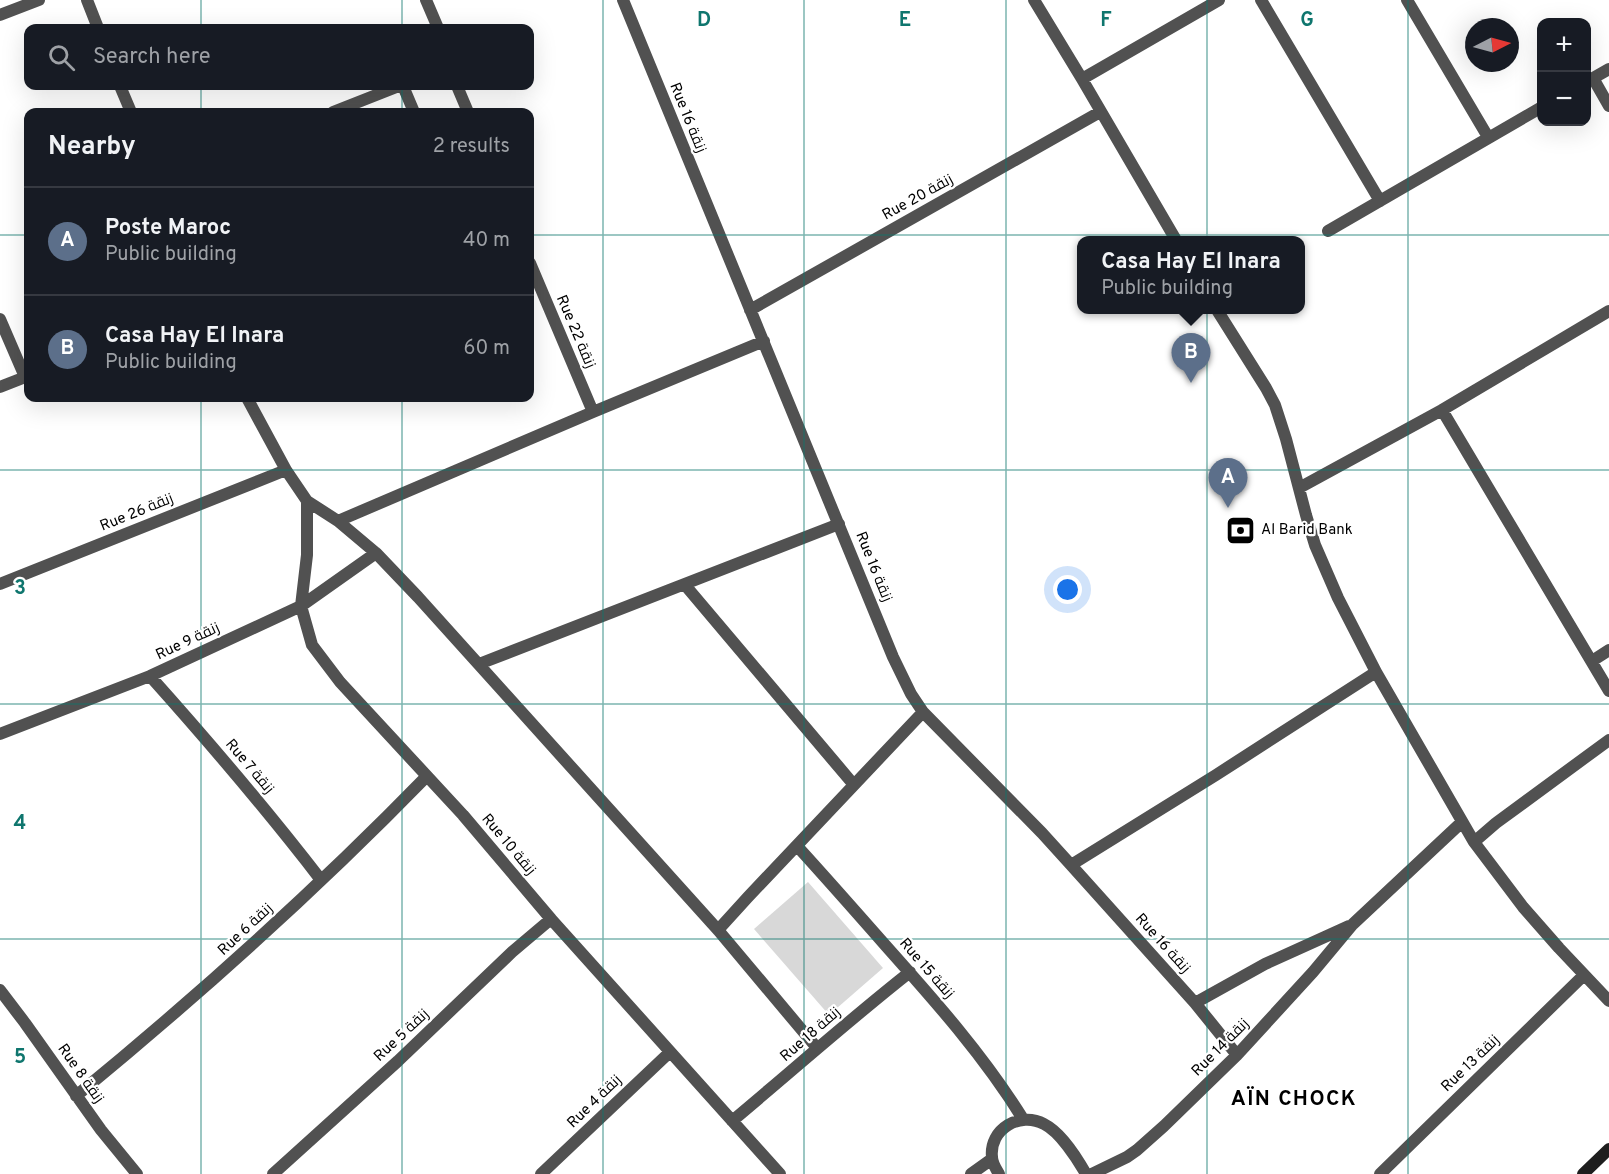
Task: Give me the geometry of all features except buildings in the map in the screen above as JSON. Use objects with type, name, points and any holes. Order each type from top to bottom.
[{"type":"street","points":[[0,15],[39,0]]},
{"type":"street","points":[[87,0],[96,24]]},
{"type":"street","points":[[426,0],[436,24]]},
{"type":"street","name":"Rue 16 زنقة","points":[[623,0],[893,657],[911,694],[923,712],[1042,832],[1194,1003],[1237,1055]]},
{"type":"street","points":[[1034,0],[1174,236]]},
{"type":"street","points":[[1082,80],[1219,0]]},
{"type":"street","points":[[1261,0],[1380,201]]},
{"type":"street","points":[[1407,0],[1488,137]]},
{"type":"street","points":[[1591,79],[1609,69]]},
{"type":"street","points":[[1591,81],[1609,106]]},
{"type":"street","points":[[122,90],[129,108]]},
{"type":"street","points":[[343,108],[391,90]]},
{"type":"street","points":[[403,90],[412,108]]},
{"type":"street","points":[[459,90],[466,108]]},
{"type":"street","points":[[1328,231],[1537,110]]},
{"type":"street","name":"Rue 20 زنقة","points":[[750,310],[1100,112]]},
{"type":"street","name":"Rue 22 زنقة","points":[[534,273],[592,412]]},
{"type":"street","points":[[1299,488],[1442,410],[1609,311]]},
{"type":"street","points":[[1220,314],[1275,405],[1315,545],[1376,672],[1474,842],[1523,907],[1609,1001]]},
{"type":"street","points":[[0,319],[24,371]]},
{"type":"street","points":[[338,521],[764,341]]},
{"type":"street","points":[[0,387],[24,378]]},
{"type":"street","points":[[249,402],[286,470],[307,501],[338,521],[376,553],[718,930],[817,1048]]},
{"type":"street","points":[[1442,410],[1609,690]]},
{"type":"street","name":"Rue 26 زنقة","points":[[0,584],[286,470]]},
{"type":"street","name":"Rue 10 زنقة","points":[[307,501],[307,555],[301,606],[312,645],[325,664],[463,815],[551,919],[780,1174]]},
{"type":"street","points":[[479,664],[839,524]]},
{"type":"street","name":"Rue 9 زنقة","points":[[0,734],[150,676],[301,606],[376,553]]},
{"type":"street","points":[[685,585],[854,785]]},
{"type":"street","points":[[1593,661],[1609,650]]},
{"type":"street","points":[[1071,865],[1376,672]]},
{"type":"street","name":"Rue 7 زنقة","points":[[150,676],[265,810],[321,880]]},
{"type":"street","points":[[718,930],[923,712]]},
{"type":"street","points":[[1474,842],[1609,740]]},
{"type":"street","name":"Rue 6 زنقة","points":[[76,1096],[223,972],[368,836],[428,776]]},
{"type":"street","name":"Rue 14 زنقة","points":[[1092,1174],[1137,1150],[1237,1055],[1313,972],[1353,924],[1462,822]]},
{"type":"street","name":"Rue 15 زنقة","points":[[797,846],[910,972],[998,1080],[1023,1119]]},
{"type":"street","name":"Rue 5 زنقة","points":[[273,1174],[398,1061],[512,952],[551,919]]},
{"type":"street","name":"Rue 14 زنقة","points":[[1194,1003],[1265,964],[1353,924]]},
{"type":"street","name":"Rue 18 زنقة","points":[[732,1120],[910,972]]},
{"type":"street","name":"Rue 13 زنقة","points":[[1380,1174],[1584,975]]},
{"type":"street","name":"Rue 8 زنقة","points":[[0,990],[76,1096],[137,1174]]},
{"type":"street","name":"Rue 4 زنقة","points":[[541,1174],[670,1052]]},
{"type":"street","points":[[999,1174],[992,1159],[994,1140],[1000,1130],[1010,1123],[1023,1119],[1045,1124],[1065,1144],[1086,1174]]},
{"type":"street","points":[[1583,1174],[1609,1149]]},
{"type":"street","points":[[971,1174],[992,1159]]},
{"type":"shaded area","points":[[808,882],[883,968],[829,1015],[754,929]]},
{"type":"place","name":"Casa Hay El Inara","points":[[1191,383]]},
{"type":"place","name":"Poste Maroc","points":[[1228,508]]},
{"type":"place","name":"Al Barid Bank","points":[[1240,530]]},
{"type":"district","name":"AÏN CHOCK","points":[[1294,1099]]}]
